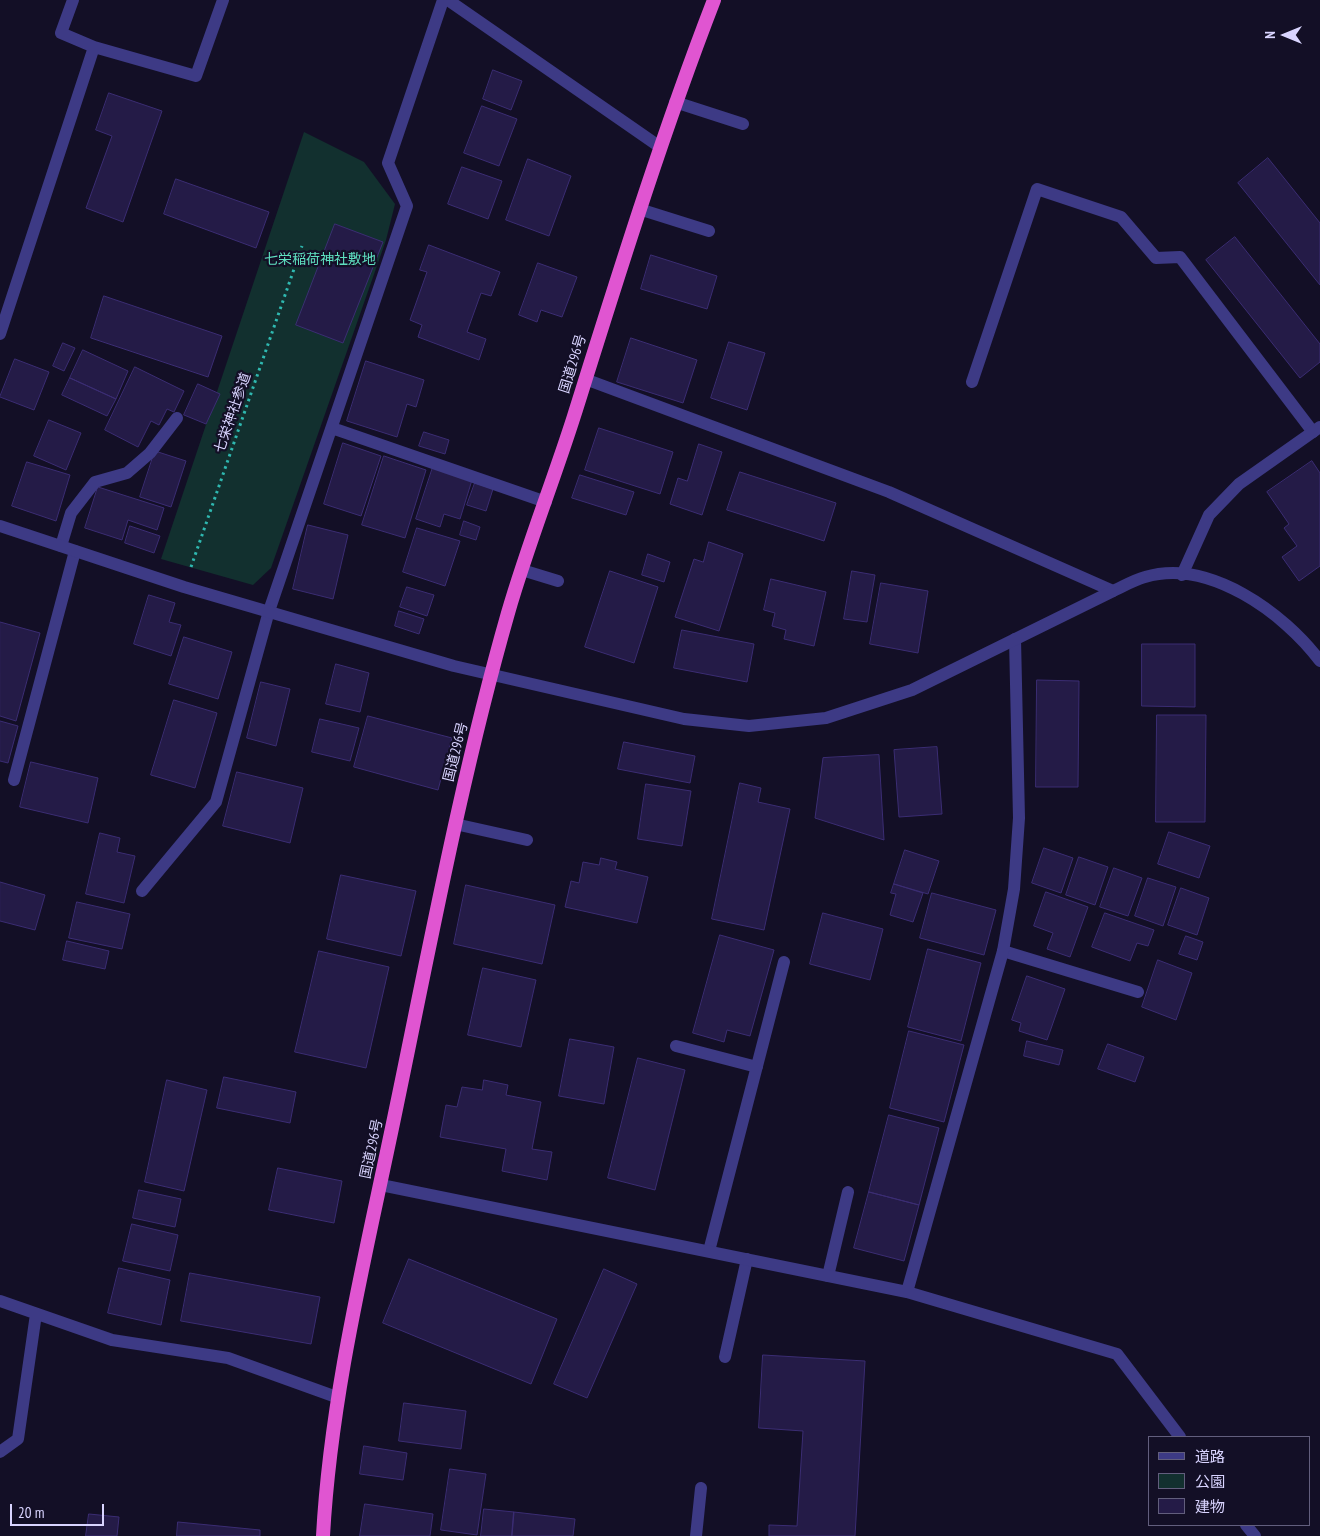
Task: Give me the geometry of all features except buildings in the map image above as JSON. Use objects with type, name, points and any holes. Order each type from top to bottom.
[{"type":"highway","name":"国道296号","points":[[323,1536],[325,1495],[344,1362],[455,824],[492,676],[522,570],[586,379],[639,209],[675,102],[714,0]]},
{"type":"street","points":[[73,0],[61,33],[94,47],[196,76],[223,0]]},
{"type":"street","points":[[142,891],[216,802],[269,612],[407,206],[388,163],[443,0]]},
{"type":"street","points":[[448,0],[660,147]]},
{"type":"street","points":[[0,334],[94,47]]},
{"type":"street","points":[[675,102],[744,124]]},
{"type":"street","points":[[972,382],[1037,189],[1121,217],[1156,258],[1180,257],[1317,429],[1239,484],[1209,515],[1182,575]]},
{"type":"street","points":[[639,209],[709,231]]},
{"type":"street","points":[[586,379],[888,492],[1113,591]]},
{"type":"street","points":[[61,546],[71,513],[95,482],[127,473],[150,453],[177,418]]},
{"type":"street","points":[[332,428],[546,502]]},
{"type":"street","points":[[0,526],[269,612],[492,676],[684,719],[749,726],[835,715],[912,690],[1113,591],[1146,577],[1167,574],[1182,575],[1225,584],[1267,609],[1311,650],[1320,661]]},
{"type":"street","points":[[14,780],[75,551]]},
{"type":"street","points":[[522,570],[558,581]]},
{"type":"street","points":[[907,1292],[1002,951],[1014,889],[1019,818],[1016,639]]},
{"type":"street","points":[[455,824],[527,840]]},
{"type":"street","points":[[1002,951],[1138,992]]},
{"type":"street","points":[[709,1252],[784,962]]},
{"type":"street","points":[[676,1046],[757,1067]]},
{"type":"street","points":[[381,1185],[907,1292],[1117,1354],[1179,1436]]},
{"type":"street","points":[[828,1276],[848,1192]]},
{"type":"street","points":[[725,1357],[747,1259]]},
{"type":"street","points":[[0,1301],[112,1340],[228,1358],[339,1398]]},
{"type":"street","points":[[0,1452],[18,1439],[36,1314]]},
{"type":"street","points":[[696,1536],[702,1488]]},
{"type":"path","name":"七栄神社参道","points":[[184,586],[302,246]]},
{"type":"green space","name":"七栄稲荷神社敷地","points":[[304,132],[364,162],[395,204],[386,240],[271,568],[253,585],[161,559]]}]
